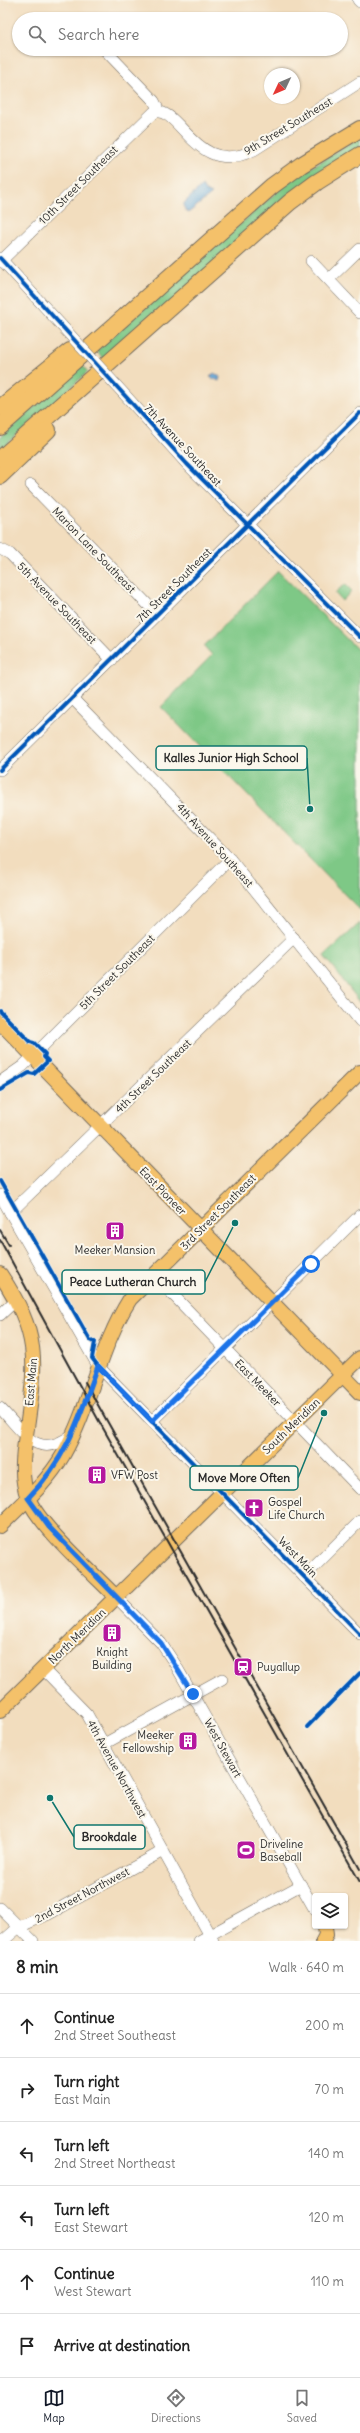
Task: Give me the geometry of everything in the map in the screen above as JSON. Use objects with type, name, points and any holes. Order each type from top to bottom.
[{"type":"highway","points":[[0,427],[272,186],[301,165],[360,129]]},
{"type":"highway","points":[[0,459],[290,202],[360,155]]},
{"type":"highway","points":[[0,408],[112,316],[185,262]]},
{"type":"highway","points":[[0,476],[203,279]]},
{"type":"main road","name":"East Pioneer","points":[[0,1022],[360,1393]]},
{"type":"main road","name":"3rd Street Southeast","points":[[0,1526],[52,1471],[73,1434],[110,1334],[130,1299],[360,1072]]},
{"type":"main road","name":"East Main","points":[[0,1274],[16,1300],[28,1327],[33,1347],[34,1372],[23,1470],[28,1498]]},
{"type":"main road","name":"South Meridian","points":[[222,1493],[360,1358]]},
{"type":"main road","name":"North Meridian","points":[[0,1711],[222,1493]]},
{"type":"main road","points":[[28,1498],[49,1527],[116,1597]]},
{"type":"street","points":[[111,56],[154,101],[157,111]]},
{"type":"street","name":"9th Street Southeast","points":[[157,111],[166,114],[203,149],[220,156],[239,156],[254,150],[360,82]]},
{"type":"street","name":"10th Street Southeast","points":[[0,260],[147,117],[157,111]]},
{"type":"street","points":[[329,280],[360,249]]},
{"type":"street","name":"7th Avenue Southeast","points":[[0,260],[126,395],[187,464],[360,637]]},
{"type":"street","points":[[311,261],[360,313]]},
{"type":"street","name":"7th Street Southeast","points":[[0,770],[360,414]]},
{"type":"street","name":"Marion Lane Southeast","points":[[31,485],[158,614]]},
{"type":"street","name":"5th Avenue Southeast","points":[[0,549],[10,554],[112,660]]},
{"type":"street","name":"4th Avenue Southeast","points":[[73,699],[230,859],[360,1021]]},
{"type":"street","name":"5th Street Southeast","points":[[0,1082],[18,1070],[33,1056],[230,859]]},
{"type":"street","name":"4th Street Southeast","points":[[10,1213],[101,1127],[294,938]]},
{"type":"street","points":[[0,1195],[98,1366],[222,1493]]},
{"type":"street","points":[[152,1421],[360,1216]]},
{"type":"street","name":"East Meeker","points":[[154,1275],[360,1489]]},
{"type":"street","points":[[0,1315],[16,1300]]},
{"type":"street","points":[[0,1408],[26,1435],[39,1445],[49,1446],[59,1444],[73,1434]]},
{"type":"street","name":"West Main","points":[[222,1493],[360,1634]]},
{"type":"street","points":[[304,1577],[360,1521]]},
{"type":"street","name":"West Stewart","points":[[116,1597],[161,1643],[193,1694],[312,1905]]},
{"type":"street","name":"4th Avenue Northwest","points":[[43,1669],[87,1714],[211,1938]]},
{"type":"street","points":[[104,1744],[222,1679]]},
{"type":"street","name":"2nd Street Northwest","points":[[3,1941],[19,1927],[49,1914],[163,1851]]},
{"type":"street","points":[[199,1941],[211,1938],[301,1885]]},
{"type":"street","points":[[0,1908],[33,1941]]},
{"type":"street","points":[[324,1931],[333,1941]]},
{"type":"green space","points":[[360,137],[360,148],[104,359],[96,351],[288,182]]},
{"type":"green space","points":[[82,365],[88,372],[0,450],[0,437]]},
{"type":"green space","points":[[278,571],[360,652],[360,910],[161,707],[212,655],[204,646]]},
{"type":"green space","points":[[345,584],[352,591],[342,601],[335,593]]},
{"type":"green space","points":[[360,923],[360,1002],[324,956]]},
{"type":"water","points":[[202,186],[205,191],[212,194],[188,213],[184,208],[184,203]]},
{"type":"water","points":[[214,373],[220,377],[219,381],[210,377]]},
{"type":"railway","points":[[0,1230],[9,1245]]},
{"type":"railway","points":[[0,1240],[99,1421],[360,1882]]},
{"type":"railway","points":[[85,1382],[360,1869]]},
{"type":"cycle path","points":[[0,258],[187,464],[360,637]]},
{"type":"cycle path","points":[[0,770],[360,413]]},
{"type":"cycle path","points":[[0,1011],[30,1042],[34,1043],[45,1054],[44,1057],[48,1061],[34,1074],[29,1073],[0,1090]]},
{"type":"cycle path","points":[[0,1181],[90,1340],[95,1342],[92,1358],[98,1366],[360,1634]]},
{"type":"cycle path","points":[[307,1727],[360,1673]]},
{"type":"place","name":"Kalles Junior High School","points":[[310,809]]},
{"type":"place","name":"Peace Lutheran Church","points":[[235,1223]]},
{"type":"place","name":"Meeker Mansion","points":[[115,1231]]},
{"type":"place","name":"Move More Often","points":[[324,1413]]},
{"type":"place","name":"VFW Post","points":[[97,1475]]},
{"type":"place","name":"Gospel Life Church","points":[[254,1508]]},
{"type":"place","name":"Knight Building","points":[[112,1633]]},
{"type":"place","name":"Puyallup","points":[[243,1667]]},
{"type":"place","name":"Meeker Fellowship","points":[[188,1741]]},
{"type":"place","name":"Brookdale","points":[[50,1798]]},
{"type":"place","name":"Driveline Baseball","points":[[246,1850]]},
{"type":"route","points":[[193,1694],[167,1651],[156,1637],[60,1540],[36,1511],[28,1498],[46,1479],[62,1457],[73,1434],[98,1366],[152,1421],[311,1264]]}]
